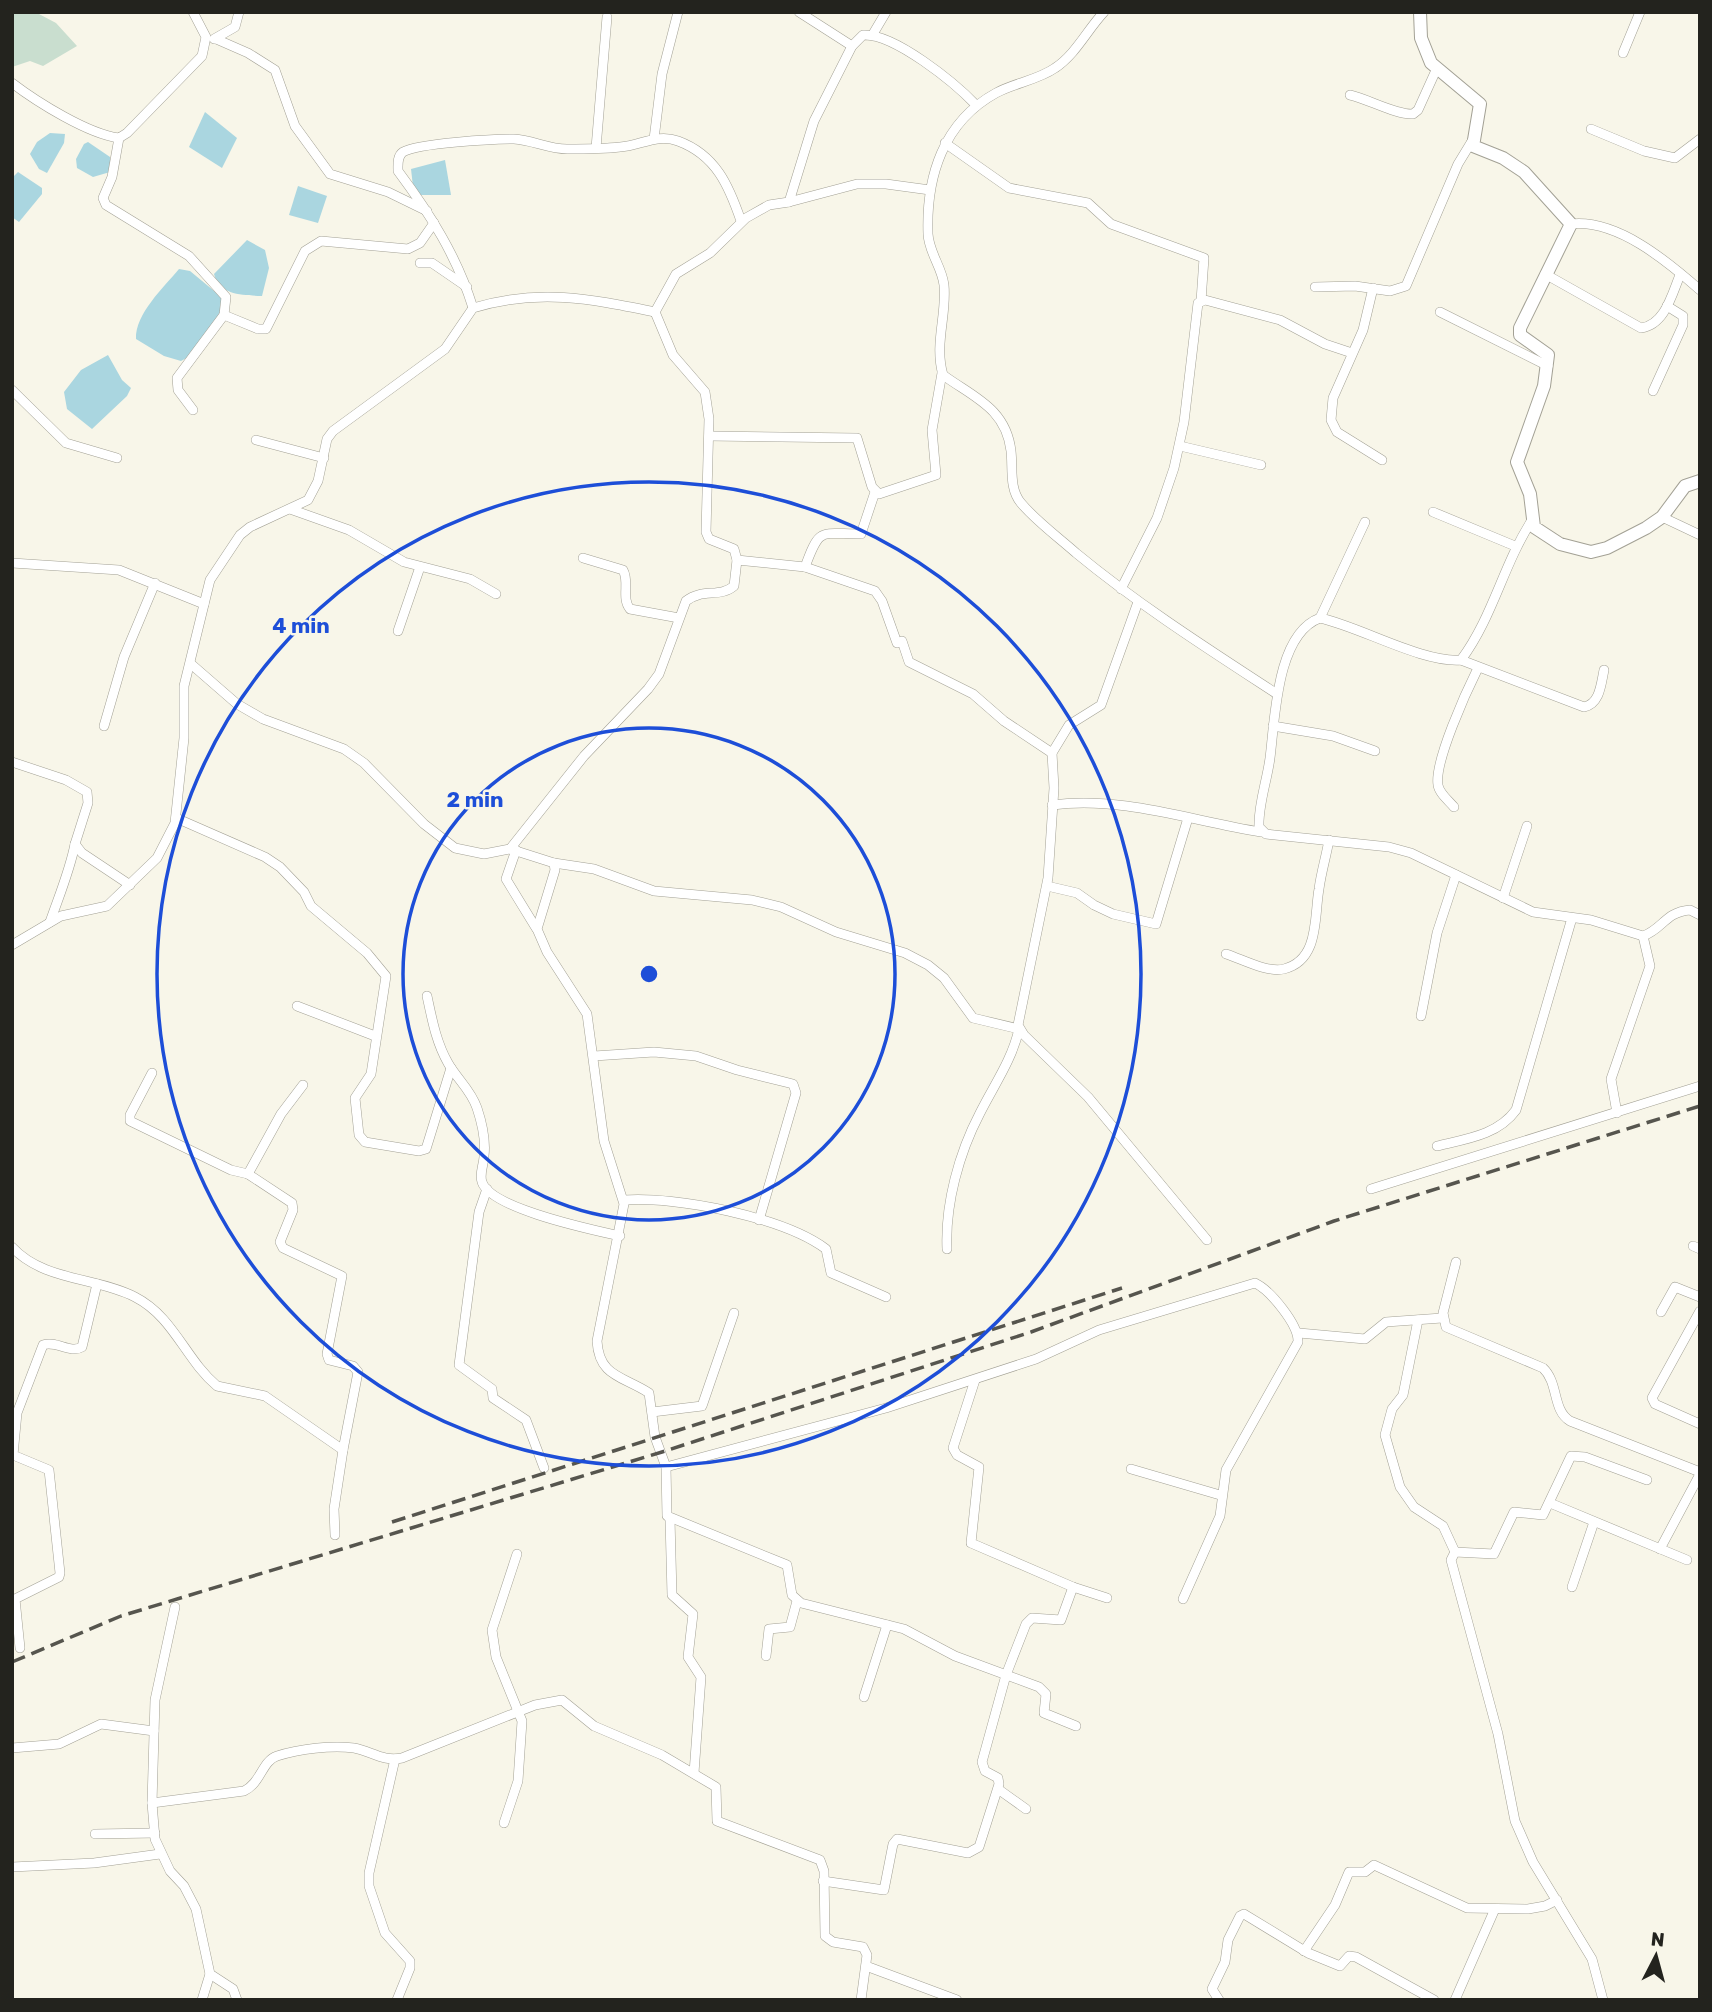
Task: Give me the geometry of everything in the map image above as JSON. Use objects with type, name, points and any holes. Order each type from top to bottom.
[{"type":"street","points":[[193,12],[211,41],[248,53],[275,70],[295,126],[330,174],[388,191],[428,212]]},
{"type":"street","points":[[12,83],[30,97],[119,138],[127,134],[202,56],[211,41],[235,27],[239,12]]},
{"type":"street","points":[[654,139],[662,74],[678,12]]},
{"type":"street","points":[[799,12],[852,46]]},
{"type":"street","points":[[873,34],[887,12]]},
{"type":"street","points":[[880,493],[936,475],[933,420],[942,373],[939,344],[944,285],[929,246],[930,190],[932,174],[946,143],[976,105],[1054,69],[1077,47],[1104,12]]},
{"type":"street","points":[[1315,287],[1344,285],[1390,291],[1406,286],[1424,239],[1472,141],[1481,115],[1480,104],[1431,63],[1420,38],[1420,12]]},
{"type":"street","points":[[1623,53],[1640,12]]},
{"type":"street","points":[[596,148],[607,17]]},
{"type":"street","points":[[789,202],[814,121],[852,46],[863,35],[873,34],[888,40],[949,79],[976,105]]},
{"type":"street","points":[[1350,95],[1382,104],[1400,113],[1413,114],[1437,68]]},
{"type":"street","points":[[1591,129],[1644,151],[1675,158],[1700,139]]},
{"type":"street","points":[[119,138],[112,177],[103,198],[106,205],[199,264],[226,297],[224,315],[177,377],[178,390],[193,410]]},
{"type":"street","points":[[474,308],[456,258],[428,212],[398,172],[399,157],[404,152],[440,144],[514,139],[556,148],[623,147],[654,139],[676,140],[691,148],[722,173],[747,217]]},
{"type":"street","points":[[1472,141],[1478,149],[1503,158],[1524,172],[1571,224]]},
{"type":"street","points":[[946,143],[1009,188],[1088,203],[1111,224],[1204,258],[1201,301],[1197,307],[1180,446],[1157,518],[1121,589]]},
{"type":"street","points":[[655,312],[677,274],[710,253],[747,217],[769,205],[857,184],[886,184],[930,190]]},
{"type":"street","points":[[224,315],[258,329],[266,329],[305,251],[313,243],[321,241],[408,249],[420,243],[434,223]]},
{"type":"street","points":[[1571,224],[1583,223],[1616,232],[1700,290]]},
{"type":"street","points":[[1571,224],[1520,328],[1520,334],[1545,351],[1548,366],[1517,462],[1530,494],[1534,527],[1543,536],[1577,551],[1591,552],[1608,548],[1662,517],[1678,493],[1700,481]]},
{"type":"street","points":[[420,263],[432,263],[467,288]]},
{"type":"street","points":[[1545,274],[1633,326],[1641,328],[1653,324],[1667,306],[1680,275]]},
{"type":"street","points":[[1373,288],[1363,330],[1333,398],[1333,427],[1382,460]]},
{"type":"street","points":[[12,945],[50,922],[75,913],[98,910],[130,885],[157,858],[176,818],[184,738],[184,686],[204,604],[217,566],[240,535],[267,516],[308,500],[318,481],[327,439],[333,431],[445,349],[474,308],[498,302],[574,296],[655,312]]},
{"type":"street","points":[[1201,301],[1280,320],[1325,344],[1352,353]]},
{"type":"street","points":[[1653,391],[1684,325],[1683,317],[1667,306]]},
{"type":"street","points":[[655,312],[673,355],[705,392],[709,436],[705,533],[709,539],[734,550],[737,560],[734,586],[723,593],[705,591],[694,594],[682,607],[659,674],[648,690],[583,756],[513,849],[506,879],[537,929],[547,952],[587,1014],[602,1055],[604,1141],[624,1200],[620,1236],[598,1333],[597,1355],[606,1369],[649,1393],[654,1437],[666,1467],[665,1508],[670,1519],[672,1595],[694,1614],[688,1657],[701,1677],[694,1773]]},
{"type":"street","points":[[1440,312],[1548,366]]},
{"type":"street","points":[[942,373],[983,399],[994,412],[1009,441],[1013,482],[1020,502],[1138,602],[1276,694]]},
{"type":"street","points":[[12,390],[66,443],[117,458]]},
{"type":"street","points":[[709,436],[858,438],[880,493],[861,534],[823,534],[815,539],[805,567]]},
{"type":"street","points":[[256,440],[324,458]]},
{"type":"street","points":[[1180,446],[1261,465]]},
{"type":"street","points":[[290,509],[349,530],[404,562],[470,579],[496,594]]},
{"type":"street","points":[[1433,512],[1515,546]]},
{"type":"street","points":[[1662,517],[1700,535]]},
{"type":"street","points":[[1461,660],[1489,617],[1515,546],[1532,520]]},
{"type":"street","points":[[1261,832],[1258,820],[1276,694],[1295,640],[1303,628],[1320,618],[1365,522]]},
{"type":"street","points":[[583,558],[625,573],[625,601],[630,609],[679,618]]},
{"type":"street","points":[[737,560],[805,567],[875,591],[882,600],[909,662],[973,694],[1003,721],[1052,753]]},
{"type":"street","points":[[12,563],[92,566],[136,574],[204,604]]},
{"type":"street","points":[[397,631],[420,567]]},
{"type":"street","points":[[104,726],[124,657],[155,583]]},
{"type":"street","points":[[947,1249],[946,1232],[962,1152],[1014,1049],[1019,1030],[1047,886],[1052,753],[1069,724],[1101,705],[1138,602]]},
{"type":"street","points":[[1320,618],[1445,660],[1461,660],[1584,707],[1590,706],[1597,698],[1604,670]]},
{"type":"street","points":[[191,664],[237,704],[263,719],[344,749],[364,763],[424,824],[456,848],[484,854],[513,849],[554,863],[594,869],[654,891],[726,897],[781,907],[836,932],[905,953],[944,978],[973,1018],[1019,1030],[1088,1097],[1146,1163],[1207,1240]]},
{"type":"street","points":[[1454,807],[1440,791],[1438,781],[1454,719],[1478,668]]},
{"type":"street","points":[[1273,726],[1333,736],[1375,751]]},
{"type":"street","points":[[12,762],[65,780],[87,792],[88,803],[75,844],[73,862],[66,869],[50,922]]},
{"type":"street","points":[[1052,804],[1073,802],[1142,806],[1261,832],[1390,847],[1533,912],[1591,920],[1643,936],[1651,933],[1671,914],[1690,910],[1700,915]]},
{"type":"street","points":[[176,818],[265,857],[280,867],[299,886],[311,906],[367,953],[386,976],[371,1074],[355,1098],[359,1135],[365,1142],[419,1151],[426,1149],[451,1068]]},
{"type":"street","points":[[1047,886],[1077,893],[1113,914],[1156,923],[1188,818]]},
{"type":"street","points":[[1503,898],[1527,826]]},
{"type":"street","points":[[1226,954],[1264,967],[1284,969],[1296,963],[1308,950],[1314,935],[1319,890],[1329,841]]},
{"type":"street","points":[[75,844],[82,853],[130,885]]},
{"type":"street","points":[[537,929],[538,917],[550,888],[554,863]]},
{"type":"street","points":[[1421,1016],[1437,933],[1456,875]]},
{"type":"street","points":[[1437,1146],[1489,1132],[1508,1120],[1516,1110],[1572,918]]},
{"type":"street","points":[[1617,1113],[1611,1079],[1650,966],[1643,936]]},
{"type":"street","points":[[427,996],[436,1035],[451,1068],[470,1093],[481,1119],[484,1156],[481,1178],[487,1189],[551,1220],[620,1236]]},
{"type":"street","points":[[297,1006],[375,1036]]},
{"type":"street","points":[[602,1055],[654,1052],[696,1056],[793,1084],[796,1093],[759,1220]]},
{"type":"street","points":[[152,1073],[130,1115],[130,1121],[239,1174],[248,1174],[293,1205],[280,1242],[284,1248],[342,1276],[327,1358],[354,1366],[358,1372],[334,1509],[335,1535]]},
{"type":"street","points":[[248,1174],[281,1114],[303,1084]]},
{"type":"street","points":[[1371,1189],[1700,1086]]},
{"type":"street","points":[[487,1189],[480,1212],[459,1365],[492,1389],[494,1398],[526,1420],[544,1468]]},
{"type":"street","points":[[624,1200],[649,1199],[759,1220],[821,1245],[828,1254],[831,1273],[886,1297]]},
{"type":"street","points":[[12,1247],[29,1262],[132,1295],[152,1307],[166,1320],[217,1386],[265,1396],[343,1450]]},
{"type":"street","points":[[1456,1262],[1442,1318],[1446,1326],[1543,1368],[1553,1380],[1563,1417],[1700,1473],[1660,1549]]},
{"type":"street","points":[[666,1467],[791,1436],[975,1380],[1036,1359],[1099,1330],[1250,1283],[1264,1289],[1298,1333],[1298,1342],[1226,1470],[1220,1495],[1220,1516],[1184,1599]]},
{"type":"street","points":[[20,1648],[15,1600],[59,1577],[60,1573],[49,1470],[13,1455],[15,1413],[43,1345],[50,1343],[75,1350],[82,1347],[97,1284]]},
{"type":"street","points":[[1661,1312],[1675,1287],[1700,1297]]},
{"type":"street","points":[[1700,1311],[1652,1398],[1656,1404],[1700,1424]]},
{"type":"street","points":[[652,1412],[702,1406],[734,1312]]},
{"type":"street","points":[[1298,1333],[1365,1339],[1387,1322],[1442,1318]]},
{"type":"street","points":[[1418,1320],[1403,1395],[1392,1409],[1385,1435],[1400,1487],[1414,1507],[1443,1526],[1455,1552]]},
{"type":"street","points":[[975,1380],[953,1448],[957,1455],[979,1467],[971,1543],[1073,1587],[1107,1598]]},
{"type":"street","points":[[1455,1552],[1494,1554],[1514,1512],[1543,1515],[1571,1456],[1585,1457],[1647,1480]]},
{"type":"street","points":[[1131,1469],[1220,1495]]},
{"type":"street","points":[[1549,1503],[1687,1560]]},
{"type":"street","points":[[670,1519],[787,1565],[792,1595],[797,1601],[904,1629],[956,1656],[1044,1691],[1044,1713],[1076,1726]]},
{"type":"street","points":[[1572,1587],[1594,1522]]},
{"type":"street","points":[[1455,1552],[1451,1560],[1452,1568],[1498,1734],[1515,1821],[1533,1862],[1592,1959],[1603,2000]]},
{"type":"street","points":[[505,1823],[522,1758],[520,1712],[496,1657],[492,1630],[516,1554]]},
{"type":"street","points":[[823,1881],[884,1890],[892,1844],[897,1839],[974,1852],[979,1847],[1000,1781],[985,1771],[982,1762],[1006,1675],[1029,1619],[1062,1620],[1073,1587]]},
{"type":"street","points":[[766,1656],[769,1629],[790,1627],[797,1601]]},
{"type":"street","points":[[175,1607],[161,1664],[154,1731],[152,1803],[160,1854],[196,1909],[210,1974],[202,2000]]},
{"type":"street","points":[[864,1697],[887,1625]]},
{"type":"street","points":[[152,1803],[244,1791],[257,1783],[273,1757],[281,1755],[350,1748],[395,1759],[549,1701],[562,1700],[594,1726],[662,1755],[716,1787],[717,1821],[813,1857],[823,1865],[825,1936],[833,1942],[863,1947],[867,1955],[861,2000]]},
{"type":"street","points":[[12,1748],[59,1744],[101,1724],[154,1731]]},
{"type":"street","points":[[395,1759],[369,1874],[382,1925],[410,1961],[410,1968],[397,2000]]},
{"type":"street","points":[[998,1789],[1026,1809]]},
{"type":"street","points":[[95,1834],[155,1833]]},
{"type":"street","points":[[12,1867],[94,1863],[160,1854]]},
{"type":"street","points":[[1304,1951],[1335,1905],[1352,1870],[1365,1871],[1377,1866],[1453,1904],[1494,1911],[1538,1908],[1557,1900]]},
{"type":"street","points":[[1455,2000],[1494,1911]]},
{"type":"street","points":[[1219,2000],[1212,1989],[1225,1962],[1228,1940],[1240,1916],[1250,1916],[1304,1951],[1340,1966],[1349,1956],[1356,1957],[1434,2000]]},
{"type":"street","points":[[866,1966],[957,2000]]},
{"type":"street","points":[[210,1974],[233,1989],[237,2000]]},
{"type":"green space","points":[[12,12],[42,12],[39,14],[56,23],[77,46],[43,66],[30,61],[12,67]]},
{"type":"water","points":[[205,112],[237,138],[222,168],[189,147]]},
{"type":"water","points":[[50,133],[65,134],[64,143],[47,173],[39,169],[30,154],[37,142]]},
{"type":"water","points":[[88,142],[110,157],[110,172],[93,177],[77,168],[76,159],[84,144]]},
{"type":"water","points":[[445,160],[451,195],[414,195],[411,169]]},
{"type":"water","points":[[18,172],[42,188],[42,194],[19,222],[12,217],[12,178]]},
{"type":"water","points":[[298,186],[327,196],[318,223],[289,215]]},
{"type":"water","points":[[247,240],[265,250],[269,268],[262,296],[233,293],[221,287],[214,274]]},
{"type":"water","points":[[179,269],[190,271],[225,300],[209,335],[196,350],[181,361],[164,356],[136,339],[145,311]]},
{"type":"water","points":[[108,355],[122,380],[131,388],[127,396],[92,429],[67,409],[64,392],[81,370]]},
{"type":"railway","points":[[12,1662],[121,1616],[662,1452],[1031,1332],[1334,1221],[1700,1106]]},
{"type":"railway","points":[[392,1522],[1122,1288]]}]
